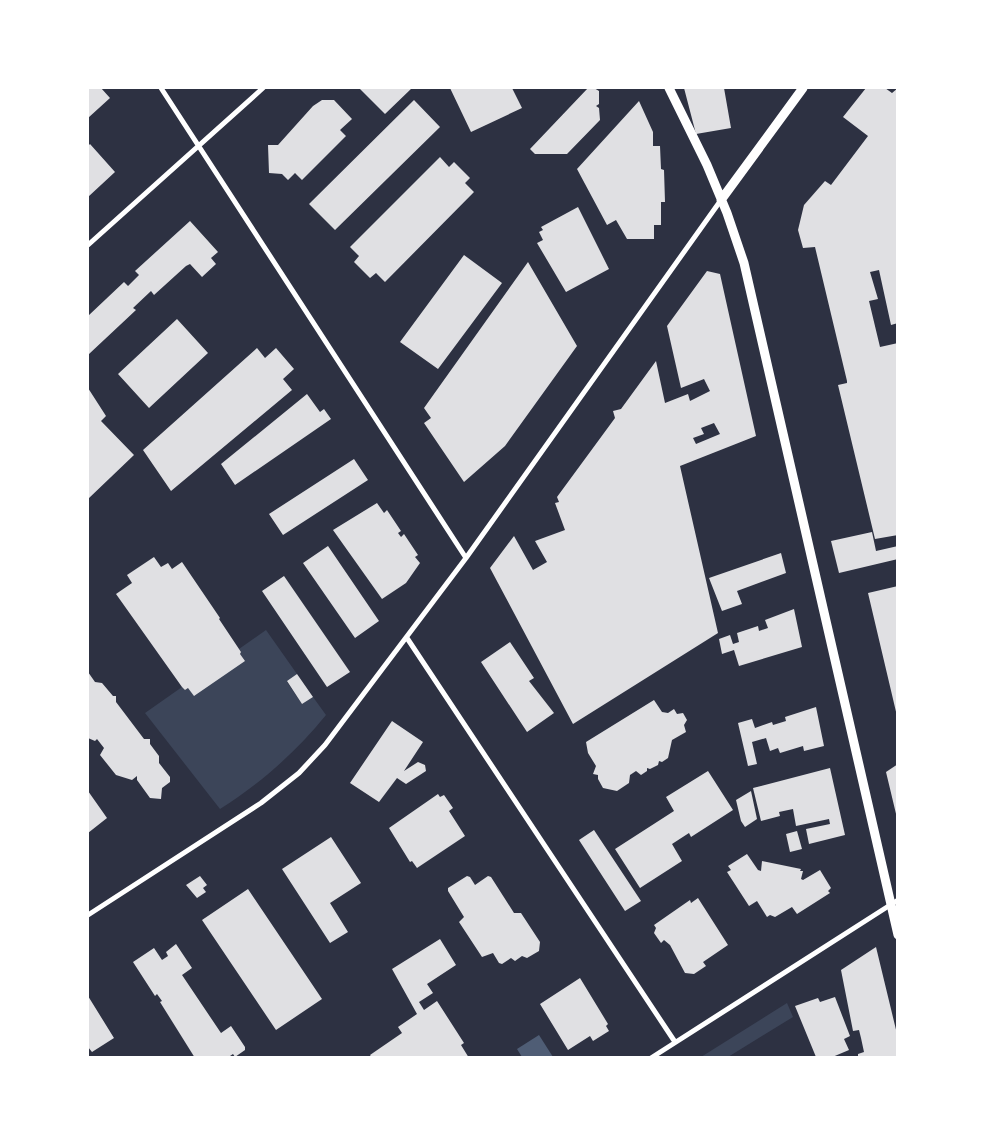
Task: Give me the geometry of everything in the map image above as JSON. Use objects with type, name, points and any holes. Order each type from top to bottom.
[{"type":"street","points":[[161,88],[199,143],[466,558]]},
{"type":"street","points":[[88,245],[199,143],[263,88]]},
{"type":"street","points":[[669,88],[707,165],[744,263],[894,902],[898,935]]},
{"type":"street","points":[[88,915],[261,803],[299,773],[325,745],[466,558],[803,88]]},
{"type":"street","points":[[407,638],[675,1042]]},
{"type":"street","points":[[651,1058],[894,902]]},
{"type":"shaded area","points":[[266,630],[297,674],[287,682],[302,704],[313,697],[326,715],[277,766],[250,789],[220,809],[145,713],[182,687],[185,690],[240,654],[239,649]]},
{"type":"shaded area","points":[[787,1003],[793,1017],[728,1057],[701,1057]]},
{"type":"shaded area","points":[[539,1035],[553,1057],[522,1057],[517,1049]]},
{"type":"building","points":[[88,88],[101,88],[110,98],[88,118]]},
{"type":"building","points":[[359,88],[412,88],[385,114]]},
{"type":"building","points":[[450,88],[512,88],[522,108],[471,132]]},
{"type":"building","points":[[588,88],[594,88],[599,91],[599,104],[596,106],[599,108],[600,120],[567,154],[535,154],[530,149]]},
{"type":"building","points":[[684,88],[724,88],[731,128],[696,134]]},
{"type":"building","points":[[866,88],[885,88],[892,93],[898,88],[898,323],[891,325],[879,270],[870,272],[878,299],[869,301],[880,347],[898,343],[898,535],[875,539],[838,385],[847,383],[847,381],[815,247],[803,248],[798,230],[804,205],[825,181],[831,185],[868,136],[843,117]]},
{"type":"building","points":[[322,100],[334,100],[352,119],[340,130],[346,136],[302,180],[295,173],[288,180],[282,174],[269,173],[268,145],[278,145],[313,106]]},
{"type":"building","points":[[414,100],[440,127],[335,230],[309,204]]},
{"type":"building","points":[[639,101],[653,132],[653,146],[660,146],[661,169],[664,170],[665,202],[661,202],[661,225],[654,225],[654,239],[627,239],[616,220],[607,225],[577,169]]},
{"type":"building","points":[[90,144],[115,172],[88,197],[88,146]]},
{"type":"building","points":[[440,157],[449,167],[454,162],[470,178],[465,183],[474,192],[385,282],[376,273],[370,278],[354,262],[359,256],[350,247]]},
{"type":"building","points":[[578,207],[609,269],[566,292],[537,243],[543,240],[539,232],[543,230],[541,227]]},
{"type":"building","points":[[190,221],[218,252],[211,258],[216,264],[202,277],[190,264],[186,266],[154,295],[151,291],[133,308],[136,310],[89,354],[88,316],[124,282],[128,286],[139,275],[135,271]]},
{"type":"building","points":[[464,255],[502,283],[438,369],[400,342]]},
{"type":"building","points":[[528,262],[577,346],[505,446],[464,482],[424,423],[431,418],[424,408]]},
{"type":"building","points":[[707,271],[720,274],[756,436],[680,466],[718,633],[573,724],[490,568],[514,536],[533,570],[547,562],[535,541],[565,530],[555,503],[559,502],[557,497],[615,418],[613,411],[621,409],[656,361],[665,403],[688,394],[690,401],[710,391],[704,379],[681,388],[667,326]],"holes":[[[714,423],[720,434],[696,444],[693,438],[704,434],[701,428]]]},
{"type":"building","points":[[177,319],[208,353],[149,408],[118,374]]},
{"type":"building","points":[[257,348],[265,358],[276,348],[294,369],[283,379],[292,390],[171,491],[143,450]]},
{"type":"building","points":[[88,388],[106,416],[101,421],[134,455],[88,499]]},
{"type":"building","points":[[307,394],[320,412],[324,409],[331,419],[235,485],[221,464]]},
{"type":"building","points":[[354,459],[368,480],[283,535],[269,514]]},
{"type":"building","points":[[377,503],[384,513],[387,510],[401,531],[398,533],[401,537],[404,534],[418,555],[415,557],[420,563],[406,583],[382,599],[333,530]]},
{"type":"building","points":[[872,532],[876,551],[898,546],[898,559],[839,573],[831,541]]},
{"type":"building","points":[[328,546],[379,621],[355,638],[303,563]]},
{"type":"building","points":[[781,553],[786,573],[737,591],[742,604],[722,611],[709,578]]},
{"type":"building","points":[[154,557],[161,567],[168,563],[172,569],[182,562],[220,618],[245,661],[194,696],[188,688],[185,690],[182,687],[116,594],[132,583],[127,575]]},
{"type":"building","points":[[284,576],[350,672],[327,687],[262,591]]},
{"type":"building","points":[[898,586],[898,716],[897,716],[868,593]]},
{"type":"building","points":[[794,609],[802,647],[739,666],[734,650],[722,654],[719,639],[730,635],[733,644],[739,642],[737,633],[758,626],[759,631],[768,628],[765,620]]},
{"type":"building","points":[[510,642],[534,678],[529,681],[554,713],[527,732],[481,662]]},
{"type":"building","points":[[88,672],[95,682],[102,683],[113,696],[116,696],[116,702],[144,739],[150,739],[150,744],[159,756],[159,763],[170,777],[170,782],[162,788],[161,799],[150,798],[137,780],[137,776],[132,780],[116,775],[100,755],[104,748],[97,739],[95,741],[88,738]]},
{"type":"building","points":[[297,674],[313,697],[302,704],[287,681]]},
{"type":"building","points":[[654,700],[662,712],[668,713],[674,709],[677,714],[683,713],[687,720],[684,725],[686,732],[672,740],[668,758],[662,762],[659,761],[658,765],[650,769],[647,768],[647,771],[641,775],[636,771],[630,775],[629,783],[617,791],[603,788],[598,775],[593,774],[596,766],[588,753],[586,742]]},
{"type":"building","points":[[816,707],[824,746],[804,751],[803,746],[780,753],[778,748],[770,751],[766,738],[752,742],[757,764],[748,766],[738,723],[752,719],[755,728],[772,722],[773,725],[786,721],[785,717]]},
{"type":"building","points":[[392,721],[423,742],[404,771],[418,762],[425,765],[426,771],[406,784],[397,778],[379,802],[350,783]]},
{"type":"building","points":[[898,764],[898,818],[897,818],[886,772]]},
{"type":"building","points":[[830,768],[845,835],[809,844],[806,829],[830,824],[829,819],[796,826],[793,809],[779,812],[780,816],[761,821],[753,788]]},
{"type":"building","points":[[708,771],[733,810],[691,837],[689,833],[672,844],[682,861],[640,888],[615,849],[674,811],[666,797]]},
{"type":"building","points":[[88,791],[107,818],[88,833]]},
{"type":"building","points":[[751,791],[757,819],[745,827],[741,821],[736,800]]},
{"type":"building","points":[[438,794],[440,797],[444,795],[453,808],[449,811],[465,836],[417,868],[412,861],[410,862],[389,828]]},
{"type":"building","points":[[594,830],[641,901],[625,911],[579,840]]},
{"type":"building","points":[[797,831],[802,849],[790,852],[786,834]]},
{"type":"building","points":[[331,837],[361,883],[330,903],[348,932],[330,943],[282,869]]},
{"type":"building","points":[[747,854],[758,870],[761,871],[762,861],[801,869],[800,871],[803,871],[801,879],[803,880],[820,870],[831,888],[828,891],[830,893],[797,914],[792,907],[775,917],[770,915],[767,917],[757,901],[749,906],[727,872],[731,870],[728,866]]},
{"type":"building","points":[[200,876],[207,885],[203,888],[206,892],[197,898],[186,885]]},
{"type":"building","points":[[467,876],[470,877],[475,885],[488,876],[491,877],[514,913],[521,913],[540,942],[539,951],[527,958],[522,956],[515,961],[511,958],[502,964],[499,963],[493,953],[482,957],[459,922],[464,917],[448,891],[448,888]]},
{"type":"building","points":[[248,889],[322,999],[276,1030],[202,920]]},
{"type":"building","points":[[698,898],[728,945],[703,962],[706,966],[694,974],[685,973],[670,945],[664,940],[661,943],[654,933],[656,928],[654,925],[690,900],[691,903]]},
{"type":"building","points":[[440,939],[456,965],[427,984],[433,993],[419,1002],[424,1010],[437,1001],[464,1043],[461,1045],[469,1058],[372,1058],[370,1055],[402,1033],[398,1027],[417,1014],[392,969]]},
{"type":"building","points":[[176,944],[192,968],[182,975],[221,1033],[231,1026],[245,1047],[245,1050],[235,1057],[233,1054],[227,1058],[195,1058],[160,1002],[162,1001],[157,994],[155,996],[133,962],[154,948],[162,960],[168,956],[166,952]]},
{"type":"building","points":[[876,947],[898,1038],[898,1058],[858,1058],[858,1054],[864,1052],[859,1030],[853,1031],[841,970]]},
{"type":"building","points":[[580,978],[608,1024],[606,1026],[609,1031],[593,1041],[590,1036],[568,1050],[540,1004]]},
{"type":"building","points":[[88,996],[114,1038],[92,1052],[88,1047]]},
{"type":"building","points":[[835,997],[850,1036],[844,1039],[849,1050],[830,1058],[816,1057],[795,1006],[818,998],[820,1002]]}]
